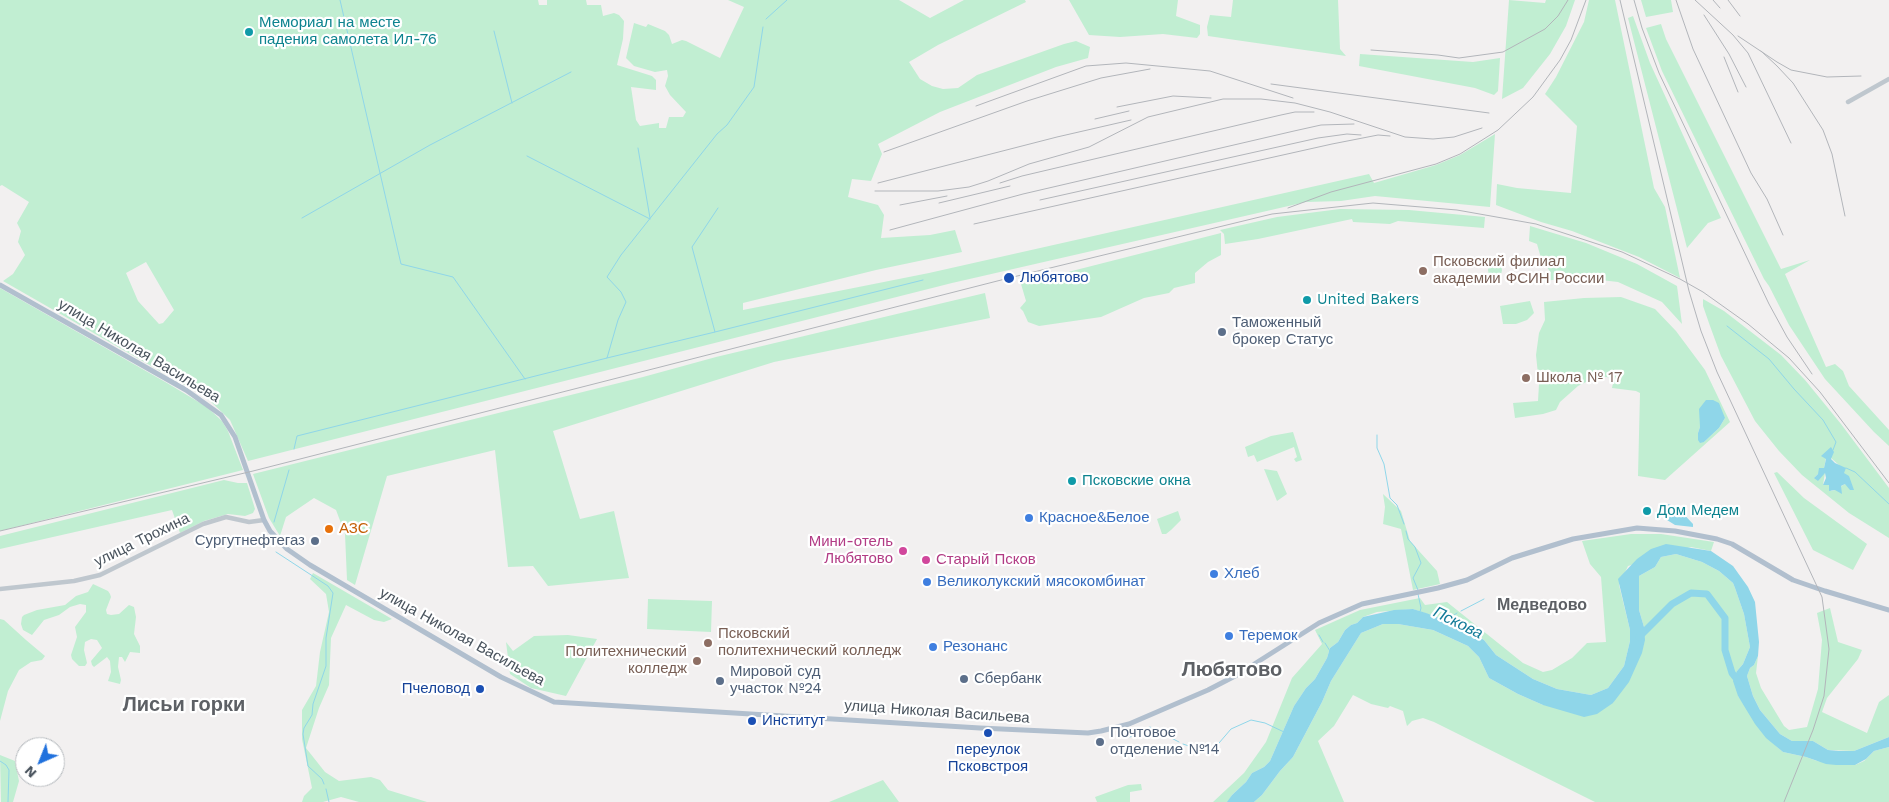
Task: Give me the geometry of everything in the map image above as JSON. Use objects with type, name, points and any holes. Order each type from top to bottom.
[{"type":"main road","name":"улица Николая Васильева","points":[[0,285],[186,390],[221,415],[234,437],[264,520],[270,531],[281,543],[298,556],[502,678],[554,702],[980,728],[1088,733],[1101,731],[1129,724],[1208,690],[1237,675],[1319,623],[1362,604],[1467,580],[1512,558],[1573,539],[1637,528],[1675,531],[1710,537],[1732,544],[1793,580],[1889,610]]},
{"type":"street","points":[[1848,102],[1889,79]]},
{"type":"street","name":"улица Трохина","points":[[0,589],[74,581],[100,576],[203,524],[226,517],[249,522],[264,520]]},
{"type":"green space","points":[[0,0],[538,0],[539,5],[547,5],[547,0],[586,0],[587,5],[601,5],[603,16],[614,13],[619,15],[624,21],[623,39],[617,65],[652,76],[656,80],[656,90],[631,87],[636,120],[640,126],[659,123],[659,128],[666,128],[669,117],[683,117],[686,112],[670,95],[665,86],[668,76],[667,70],[655,72],[634,66],[626,58],[634,23],[646,27],[648,24],[665,31],[669,35],[672,44],[682,40],[686,41],[720,58],[744,7],[728,0],[899,0],[930,18],[964,0],[1025,0],[1026,2],[938,45],[909,62],[920,79],[932,86],[943,89],[958,88],[977,75],[1064,44],[1076,41],[1090,47],[1088,58],[1056,67],[940,112],[878,144],[882,154],[871,181],[852,179],[848,197],[878,205],[884,215],[881,238],[930,235],[955,230],[962,252],[876,270],[743,303],[743,310],[929,273],[1369,174],[1374,183],[1436,165],[1460,155],[1495,134],[1490,207],[1375,196],[1341,201],[1306,202],[952,283],[248,461],[230,420],[207,398],[3,281],[13,274],[25,255],[18,242],[21,231],[17,223],[29,202],[2,185],[0,186]],"holes":[[[146,262],[174,310],[163,323],[159,324],[138,301],[126,273]]]},
{"type":"green space","points":[[1069,0],[1178,0],[1176,16],[1200,25],[1200,34],[1197,38],[1163,34],[1120,37],[1089,35]]},
{"type":"green space","points":[[1233,0],[1338,0],[1340,49],[1346,56],[1208,36],[1207,27],[1210,15],[1231,17]]},
{"type":"green space","points":[[1509,0],[1545,3],[1546,0],[1575,0],[1566,26],[1550,54],[1523,88],[1502,99]]},
{"type":"green space","points":[[1589,0],[1615,0],[1654,188],[1665,207],[1680,278],[1639,257],[1572,231],[1541,222],[1496,205],[1497,184],[1517,188],[1571,193],[1577,126],[1545,94],[1556,77],[1584,22]]},
{"type":"green space","points":[[1641,0],[1671,0],[1673,12],[1646,17]]},
{"type":"green space","points":[[1633,16],[1650,63],[1721,218],[1708,223],[1687,248],[1628,18]]},
{"type":"green space","points":[[1661,24],[1666,39],[1781,269],[1810,260],[1785,274],[1826,367],[1835,364],[1843,371],[1849,386],[1889,430],[1889,446],[1825,379],[1789,325],[1764,279],[1662,71],[1646,28]]},
{"type":"green space","points":[[1360,54],[1473,62],[1500,58],[1498,91],[1494,95],[1475,88],[1359,66]]},
{"type":"green space","points":[[1340,209],[1409,210],[1485,217],[1484,228],[1398,221],[1390,224],[1353,222],[1352,219],[1225,244],[1224,234],[1220,230],[1277,217]]},
{"type":"green space","points":[[1530,226],[1586,243],[1637,264],[1677,286],[1682,324],[1662,302],[1618,282],[1583,278],[1537,281],[1538,276],[1551,273],[1541,258],[1537,244],[1529,241]]},
{"type":"green space","points":[[1221,233],[1221,255],[1208,262],[1195,273],[1195,283],[1174,288],[1169,293],[1144,298],[1101,317],[1039,326],[1028,322],[1020,308],[1026,301],[1021,284]]},
{"type":"green space","points":[[1492,263],[1498,263],[1502,270],[1498,277],[1492,277],[1488,273],[1488,267]]},
{"type":"green space","points":[[0,288],[207,407],[222,421],[228,431],[243,470],[0,531]]},
{"type":"green space","points":[[985,293],[990,318],[774,362],[553,431],[580,519],[614,511],[629,578],[548,586],[533,566],[508,567],[495,450],[387,476],[355,585],[347,580],[345,534],[336,510],[314,498],[286,517],[280,536],[269,518],[253,474],[643,377],[716,357]]},
{"type":"green space","points":[[1621,297],[1655,309],[1676,331],[1705,370],[1730,422],[1665,480],[1638,476],[1640,393],[1612,388],[1614,378],[1598,376],[1578,386],[1560,402],[1556,410],[1515,418],[1513,403],[1538,401],[1539,384],[1536,355],[1539,333],[1545,320],[1544,302]],"holes":[[[1725,418],[1719,428],[1704,442],[1698,433],[1700,427]]]},
{"type":"green space","points":[[1703,299],[1724,311],[1781,355],[1805,380],[1841,424],[1889,488],[1889,538],[1849,513],[1802,475],[1779,451],[1755,421],[1721,356],[1703,306]],"holes":[[[1822,456],[1831,458],[1840,466],[1844,473],[1845,484],[1831,491],[1829,485],[1823,485],[1825,473],[1814,478],[1824,468],[1826,458]]]},
{"type":"green space","points":[[1530,301],[1534,313],[1527,320],[1516,324],[1503,324],[1500,306]]},
{"type":"green space","points":[[1293,432],[1302,460],[1296,462],[1294,459],[1297,457],[1294,447],[1257,462],[1254,455],[1248,457],[1245,447],[1271,436]]},
{"type":"green space","points":[[1264,469],[1277,471],[1287,494],[1277,501]]},
{"type":"green space","points":[[1777,472],[1804,498],[1867,544],[1853,570],[1813,550],[1774,473]]},
{"type":"green space","points":[[224,480],[247,483],[255,509],[253,513],[245,516],[228,514],[204,521],[180,533],[172,510],[0,549],[0,536]]},
{"type":"green space","points":[[1383,494],[1401,511],[1410,541],[1437,571],[1440,584],[1413,590],[1401,529],[1383,524],[1385,507]]},
{"type":"green space","points":[[1178,511],[1181,520],[1166,534],[1162,534],[1157,519]]},
{"type":"green space","points":[[1631,534],[1661,534],[1714,542],[1711,551],[1691,547],[1628,566],[1619,585],[1630,630],[1630,641],[1624,666],[1608,688],[1591,695],[1557,689],[1533,679],[1496,655],[1484,640],[1461,626],[1413,609],[1377,612],[1363,617],[1357,623],[1351,625],[1345,630],[1338,642],[1330,648],[1327,658],[1315,679],[1306,688],[1294,706],[1270,761],[1264,767],[1252,773],[1228,802],[1213,802],[1244,773],[1266,742],[1292,678],[1322,644],[1315,630],[1360,610],[1420,598],[1425,605],[1447,602],[1523,663],[1543,672],[1552,670],[1572,658],[1587,643],[1606,642],[1601,577],[1590,564],[1582,541]]},
{"type":"green space","points":[[1676,554],[1702,562],[1719,571],[1733,583],[1744,614],[1750,647],[1743,664],[1737,671],[1738,696],[1776,746],[1783,752],[1817,761],[1855,765],[1864,761],[1874,751],[1889,747],[1889,802],[1595,802],[1434,722],[1423,718],[1412,721],[1407,726],[1403,711],[1390,706],[1388,708],[1371,704],[1353,695],[1334,726],[1318,741],[1344,802],[1254,802],[1293,757],[1331,681],[1361,633],[1383,624],[1398,624],[1433,630],[1468,646],[1479,657],[1489,678],[1543,705],[1613,703],[1644,627],[1639,610],[1639,576],[1655,567],[1661,557]]},
{"type":"green space","points":[[313,573],[392,619],[384,622],[374,620],[346,605],[331,638],[329,685],[319,708],[306,748],[325,772],[339,781],[371,777],[380,780],[388,790],[427,802],[359,802],[341,797],[323,802],[302,802],[304,796],[312,788],[302,739],[302,710],[316,686],[320,652],[329,612],[326,594],[310,579]]},
{"type":"green space","points":[[93,584],[108,591],[110,594],[111,597],[106,610],[107,614],[119,614],[129,605],[134,607],[136,617],[134,634],[140,646],[140,653],[130,652],[125,662],[122,657],[119,657],[120,684],[108,681],[111,672],[110,661],[107,657],[94,667],[92,665],[91,661],[102,648],[97,640],[91,639],[85,642],[84,650],[87,663],[85,666],[79,666],[72,659],[71,655],[77,637],[75,627],[86,612],[86,605],[80,604],[70,607],[59,615],[44,620],[32,635],[23,630],[21,624],[24,615],[37,610],[65,605],[76,596],[88,592]]},
{"type":"green space","points":[[648,599],[712,601],[711,632],[647,629]]},
{"type":"green space","points":[[1830,608],[1838,642],[1862,650],[1858,659],[1827,698],[1822,712],[1867,733],[1879,702],[1889,695],[1889,737],[1854,751],[1828,750],[1813,741],[1792,741],[1780,734],[1760,710],[1753,696],[1747,676],[1758,656],[1756,673],[1761,688],[1784,726],[1789,730],[1807,727],[1818,689],[1822,640],[1817,613]]},
{"type":"green space","points":[[0,619],[4,620],[45,656],[42,660],[31,662],[19,670],[8,691],[0,721]]},
{"type":"green space","points":[[568,635],[597,639],[566,696],[531,688],[510,674],[506,642],[513,651],[534,636]]},
{"type":"green space","points":[[0,755],[15,761],[15,787],[17,787],[13,802],[1,802]]},
{"type":"green space","points":[[883,780],[899,802],[829,802]]},
{"type":"green space","points":[[1141,784],[1142,790],[1130,792],[1130,802],[1097,802],[1095,797],[1128,785]]},
{"type":"water","points":[[1706,400],[1713,400],[1719,403],[1725,418],[1719,428],[1704,442],[1700,443],[1698,440],[1700,427],[1699,409]]},
{"type":"water","points":[[1831,447],[1834,452],[1831,459],[1846,468],[1844,473],[1849,476],[1854,490],[1850,490],[1845,484],[1841,486],[1842,494],[1835,490],[1829,491],[1829,485],[1823,485],[1826,478],[1825,473],[1818,481],[1814,478],[1818,474],[1819,468],[1824,468],[1826,459],[1821,456]]},
{"type":"water","points":[[1668,504],[1677,507],[1693,524],[1693,527],[1675,525],[1667,520],[1664,510]]},
{"type":"water","points":[[1666,544],[1711,551],[1733,566],[1748,587],[1755,602],[1759,642],[1758,656],[1747,676],[1753,696],[1760,710],[1780,734],[1792,741],[1813,741],[1828,750],[1854,751],[1889,737],[1889,747],[1874,751],[1866,759],[1855,765],[1836,765],[1783,752],[1766,738],[1738,696],[1733,681],[1750,647],[1744,614],[1733,583],[1719,571],[1702,562],[1676,554],[1661,557],[1655,567],[1639,576],[1639,610],[1644,627],[1645,640],[1642,653],[1629,682],[1613,703],[1597,714],[1584,717],[1543,705],[1518,694],[1489,678],[1479,657],[1468,646],[1433,630],[1398,624],[1383,624],[1361,633],[1331,681],[1293,757],[1262,795],[1254,802],[1227,802],[1252,773],[1264,767],[1270,761],[1294,706],[1306,688],[1315,679],[1327,658],[1330,648],[1338,642],[1345,630],[1363,617],[1394,610],[1413,609],[1461,626],[1484,640],[1496,655],[1533,679],[1557,689],[1591,695],[1608,688],[1624,666],[1630,641],[1630,630],[1618,579],[1637,559],[1651,549]]},
{"type":"waterway","points":[[340,0],[401,264],[453,277],[525,379]]},
{"type":"waterway","points":[[766,19],[787,0]]},
{"type":"waterway","points":[[294,449],[297,436],[607,358],[618,320],[626,302],[621,292],[607,277],[621,255],[717,134],[727,125],[754,87],[763,27]]},
{"type":"waterway","points":[[494,31],[512,103]]},
{"type":"waterway","points":[[302,218],[430,145],[571,72]]},
{"type":"waterway","points":[[638,148],[650,218]]},
{"type":"waterway","points":[[527,156],[650,219]]},
{"type":"waterway","points":[[607,358],[715,332],[692,247],[718,208]]},
{"type":"waterway","points":[[715,332],[923,280]]},
{"type":"waterway","points":[[1727,326],[1769,359],[1823,420],[1836,442],[1833,450]]},
{"type":"waterway","points":[[1377,435],[1377,448],[1384,464],[1390,498],[1397,505],[1404,524]]},
{"type":"waterway","points":[[1846,468],[1855,472],[1889,504]]},
{"type":"waterway","points":[[274,522],[289,470]]},
{"type":"waterway","points":[[1406,531],[1408,539],[1415,547],[1421,563],[1413,578],[1418,590]]},
{"type":"waterway","points":[[266,538],[264,543],[266,546]]},
{"type":"waterway","points":[[276,552],[328,586],[333,593],[326,638],[326,666],[313,704],[312,715],[304,728],[303,734],[308,766],[322,779],[324,784]]},
{"type":"waterway","name":"Пскова","points":[[1639,637],[1672,604],[1691,593],[1707,594],[1725,618],[1725,650],[1732,673],[1740,683]]},
{"type":"waterway","points":[[1418,594],[1420,612]]},
{"type":"waterway","points":[[1461,611],[1484,599]]},
{"type":"waterway","points":[[1445,621],[1457,613]]},
{"type":"waterway","points":[[1319,635],[1323,642]]},
{"type":"waterway","points":[[1325,643],[1330,651]]},
{"type":"waterway","points":[[1183,744],[1206,752],[1213,750],[1231,729],[1251,720],[1265,723],[1284,732]]},
{"type":"waterway","points":[[1130,737],[1150,727],[1179,742]]},
{"type":"waterway","points":[[0,761],[9,770],[8,802]]},
{"type":"waterway","points":[[326,789],[329,802]]},
{"type":"railway","points":[[1371,50],[1459,58],[1503,52],[1545,29],[1558,16],[1568,0]]},
{"type":"railway","points":[[1288,208],[1331,192],[1436,164],[1460,154],[1498,130],[1533,97],[1560,60],[1571,40],[1586,0]]},
{"type":"railway","points":[[1620,0],[1689,291],[1701,331],[1717,372],[1822,597],[1829,649],[1824,696],[1813,730],[1784,802]]},
{"type":"railway","points":[[1634,0],[1642,28],[1659,73],[1769,304],[1787,337],[1812,374]]},
{"type":"railway","points":[[1676,0],[1693,49],[1751,173],[1767,199],[1783,235]]},
{"type":"railway","points":[[1695,0],[1733,35],[1748,53],[1791,143]]},
{"type":"railway","points":[[1713,0],[1720,8]]},
{"type":"railway","points":[[1728,0],[1740,16]]},
{"type":"railway","points":[[1704,15],[1729,54],[1746,87]]},
{"type":"railway","points":[[1738,36],[1791,70],[1827,77],[1861,76]]},
{"type":"railway","points":[[1761,51],[1793,83],[1823,130],[1832,154],[1845,216]]},
{"type":"railway","points":[[1724,57],[1738,92]]},
{"type":"railway","points":[[976,106],[1086,66],[1126,63],[1210,71],[1293,98]]},
{"type":"railway","points":[[884,152],[1027,101],[1101,78],[1150,69]]},
{"type":"railway","points":[[1271,84],[1489,113]]},
{"type":"railway","points":[[1117,107],[1173,96],[1211,98]]},
{"type":"railway","points":[[875,191],[938,191],[969,187],[1029,164],[1089,147],[1148,117],[1223,99],[1261,99],[1295,103],[1330,112],[1405,137],[1433,139],[1454,137],[1482,128]]},
{"type":"railway","points":[[1095,119],[1129,111]]},
{"type":"railway","points":[[1000,183],[1022,176],[1281,115],[1295,112],[1314,112]]},
{"type":"railway","points":[[878,183],[1131,120]]},
{"type":"railway","points":[[890,230],[1023,194],[1294,131],[1321,125],[1354,124]]},
{"type":"railway","points":[[1040,200],[1318,138],[1347,134],[1361,135]]},
{"type":"railway","points":[[974,224],[1332,144],[1378,135],[1390,136]]},
{"type":"railway","points":[[939,203],[1010,186]]},
{"type":"railway","points":[[900,205],[947,196]]},
{"type":"railway","points":[[0,531],[253,471],[1009,278],[1272,214],[1373,203],[1457,210],[1536,224],[1622,252],[1680,279],[1703,292],[1748,324],[1789,358],[1820,392],[1889,483]]},
{"type":"place","name":"Мемориал на месте падения самолета Ил-76","points":[[249,32]]},
{"type":"place","name":"Псковский филиал академии ФСИН России","points":[[1423,271]]},
{"type":"place","name":"Любятово","points":[[1009,278]]},
{"type":"place","name":"United Bakers","points":[[1307,300]]},
{"type":"place","name":"Таможенный брокер Статус","points":[[1222,332]]},
{"type":"place","name":"Школа № 17","points":[[1526,378]]},
{"type":"place","name":"Псковские окна","points":[[1072,481]]},
{"type":"place","name":"Дом Медем","points":[[1647,511]]},
{"type":"place","name":"Красное&Белое","points":[[1029,518]]},
{"type":"place","name":"АЗС","points":[[329,529]]},
{"type":"place","name":"Сургутнефтегаз","points":[[315,541]]},
{"type":"place","name":"Мини-отель Любятово","points":[[903,551]]},
{"type":"place","name":"Старый Псков","points":[[926,560]]},
{"type":"place","name":"Хлеб","points":[[1214,574]]},
{"type":"place","name":"Великолукский мясокомбинат","points":[[927,582]]},
{"type":"place","name":"Теремок","points":[[1229,636]]},
{"type":"place","name":"Псковский политехнический колледж","points":[[708,643]]},
{"type":"place","name":"Резонанс","points":[[933,647]]},
{"type":"place","name":"Политехнический колледж","points":[[697,661]]},
{"type":"place","name":"Сбербанк","points":[[964,679]]},
{"type":"place","name":"Мировой суд участок №24","points":[[720,681]]},
{"type":"place","name":"Пчеловод","points":[[480,689]]},
{"type":"place","name":"Институт","points":[[752,721]]},
{"type":"place","name":"переулок Псковстроя","points":[[988,733]]},
{"type":"place","name":"Почтовое отделение №14","points":[[1100,742]]},
{"type":"district","name":"Медведово","points":[[1542,605]]},
{"type":"district","name":"Любятово","points":[[1232,670]]},
{"type":"district","name":"Лисьи горки","points":[[184,705]]}]
